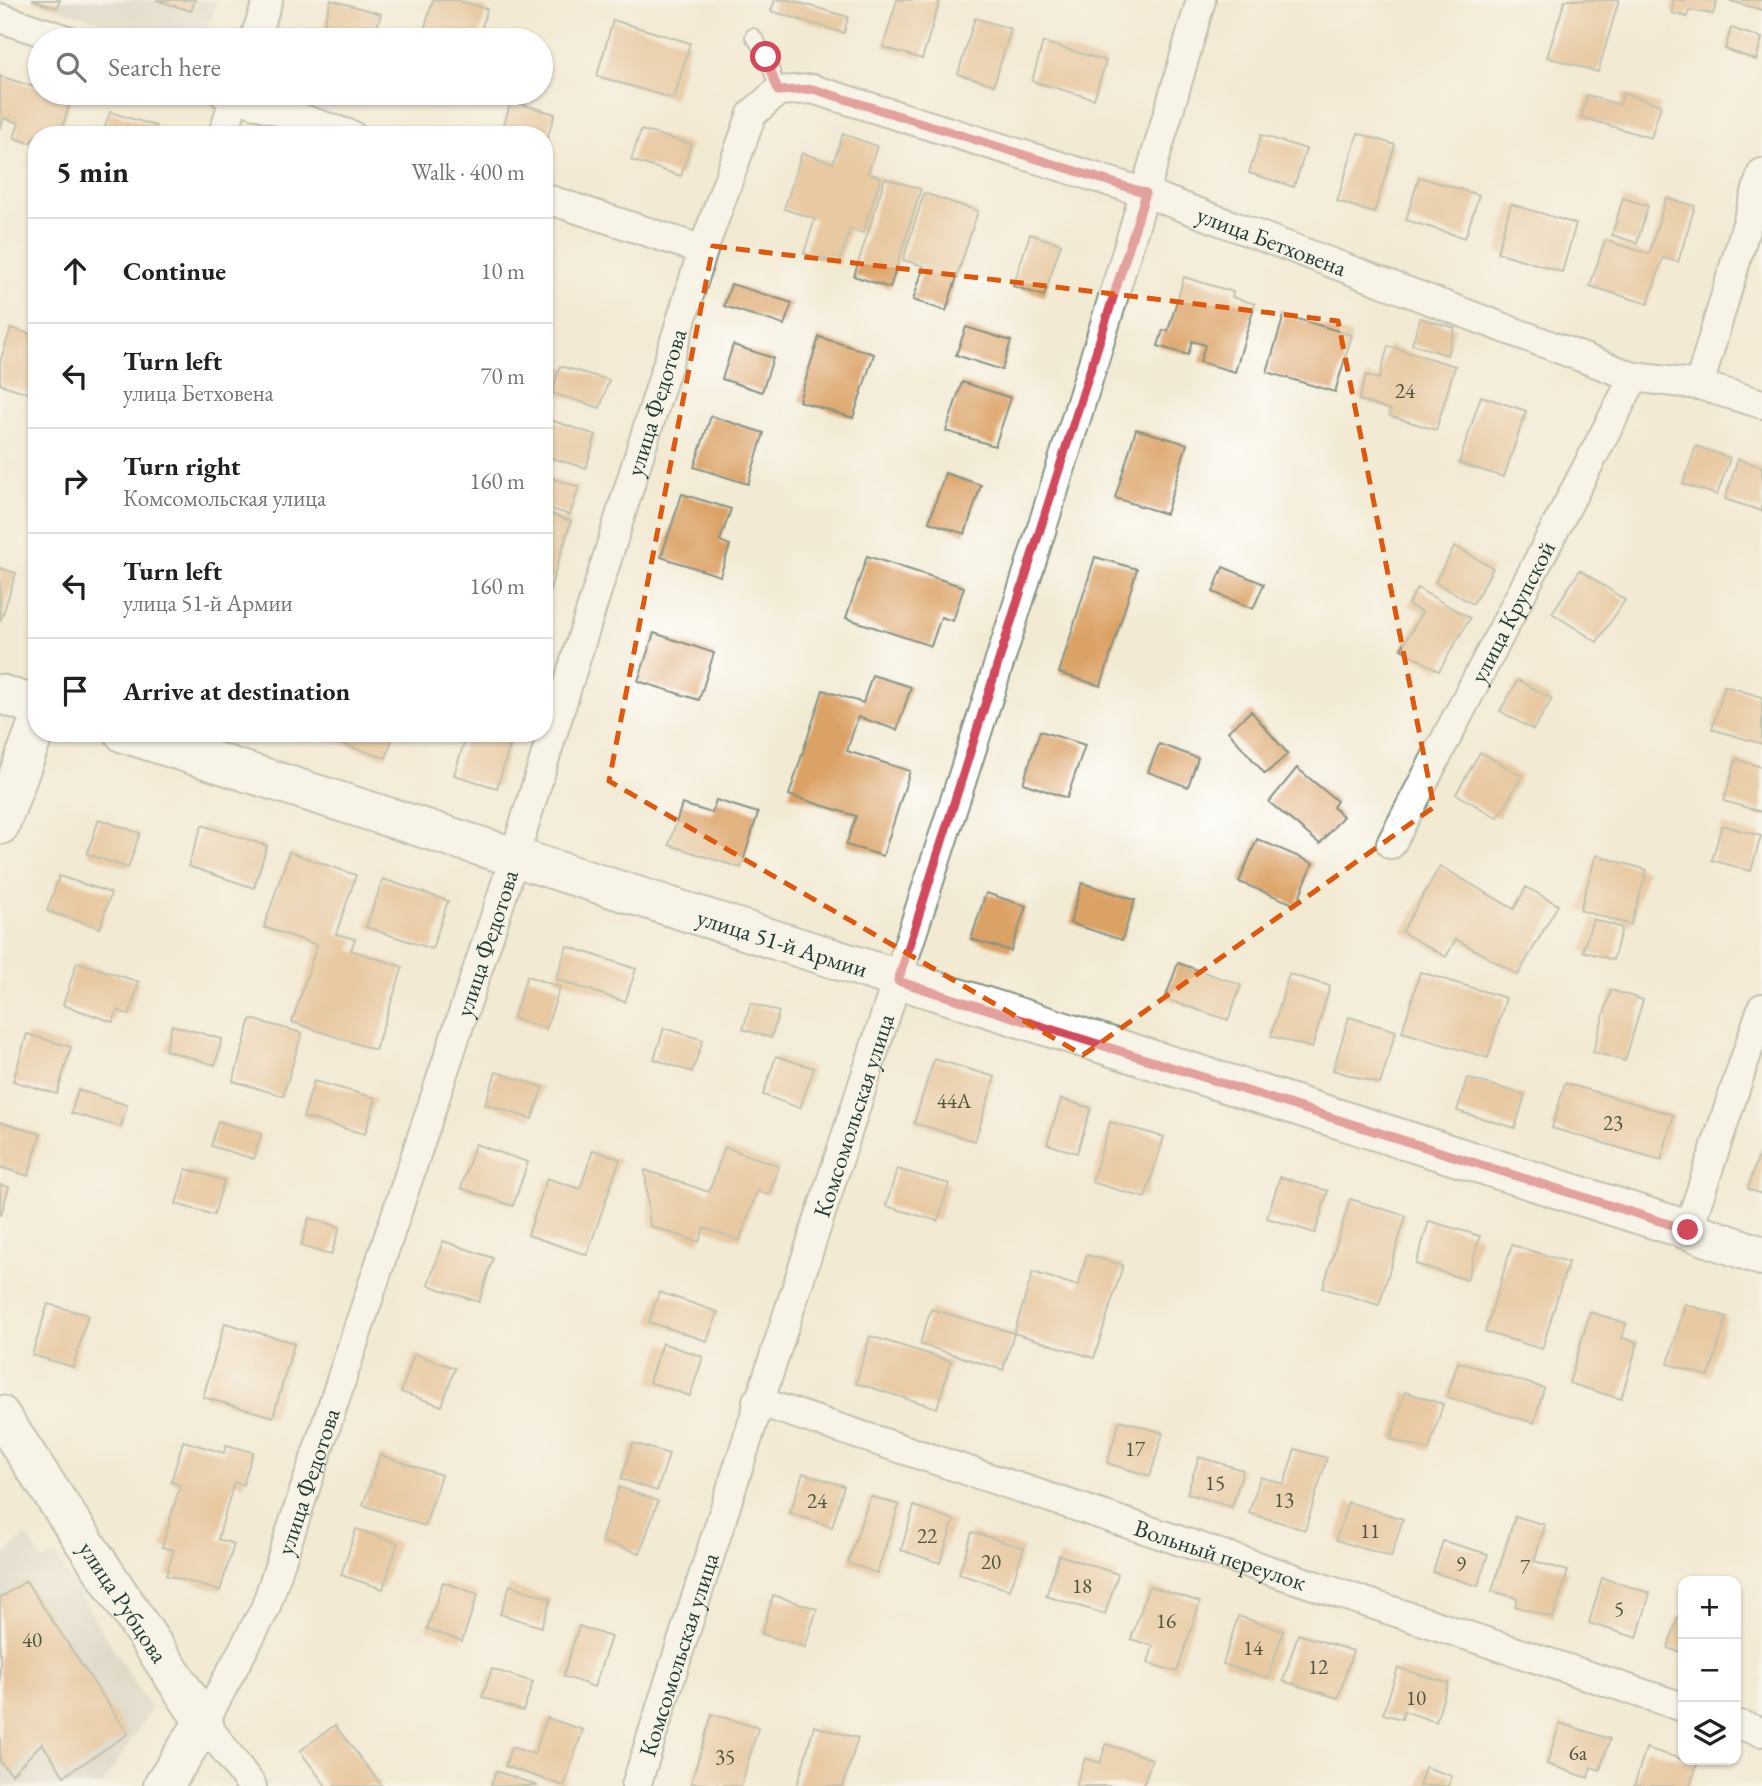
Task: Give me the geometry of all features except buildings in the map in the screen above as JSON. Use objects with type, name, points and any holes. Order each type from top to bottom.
[{"type":"main road","points":[[0,694],[28,703]]},
{"type":"main road","points":[[0,825],[31,742]]},
{"type":"main road","name":"улица 51-й Армии","points":[[152,742],[1688,1230],[1762,1256]]},
{"type":"main road","name":"улица Рубцова","points":[[0,1415],[204,1722]]},
{"type":"main road","name":"улица Федотова","points":[[163,1786],[204,1722]]},
{"type":"street","points":[[258,28],[268,0]]},
{"type":"street","name":"Комсомольская улица","points":[[636,1786],[757,1401],[898,981],[1146,193],[1201,0]]},
{"type":"street","points":[[0,18],[30,28]]},
{"type":"street","name":"улица Бетховена","points":[[778,91],[813,89],[1146,193],[1634,377],[1699,385],[1762,404]]},
{"type":"street","name":"улица Федотова","points":[[553,734],[703,250],[752,114],[778,91]]},
{"type":"street","points":[[225,126],[229,105]]},
{"type":"street","points":[[263,105],[325,126]]},
{"type":"street","points":[[1699,385],[1762,173]]},
{"type":"street","points":[[553,201],[703,250]]},
{"type":"street","name":"улица Крупской","points":[[1391,844],[1634,377]]},
{"type":"street","name":"улица Федотова","points":[[204,1722],[265,1609],[515,857],[551,742]]},
{"type":"street","points":[[1688,1230],[1762,1008]]},
{"type":"street","name":"Вольный переулок","points":[[757,1401],[1678,1705]]},
{"type":"street","name":"улица Рубцова","points":[[204,1722],[252,1786]]},
{"type":"street","points":[[1741,1726],[1762,1732]]},
{"type":"lane","points":[[753,36],[766,57],[778,91]]},
{"type":"highlighted area","points":[[713,246],[1338,321],[1434,807],[1083,1055],[609,781]]},
{"type":"shaded area","points":[[30,0],[217,0],[209,28],[123,28]]},
{"type":"shaded area","points":[[27,1535],[42,1561],[55,1555],[151,1709],[102,1786],[0,1786],[0,1560]]},
{"type":"route","points":[[766,57],[778,91],[813,89],[1146,193],[898,981],[1688,1230]]}]
